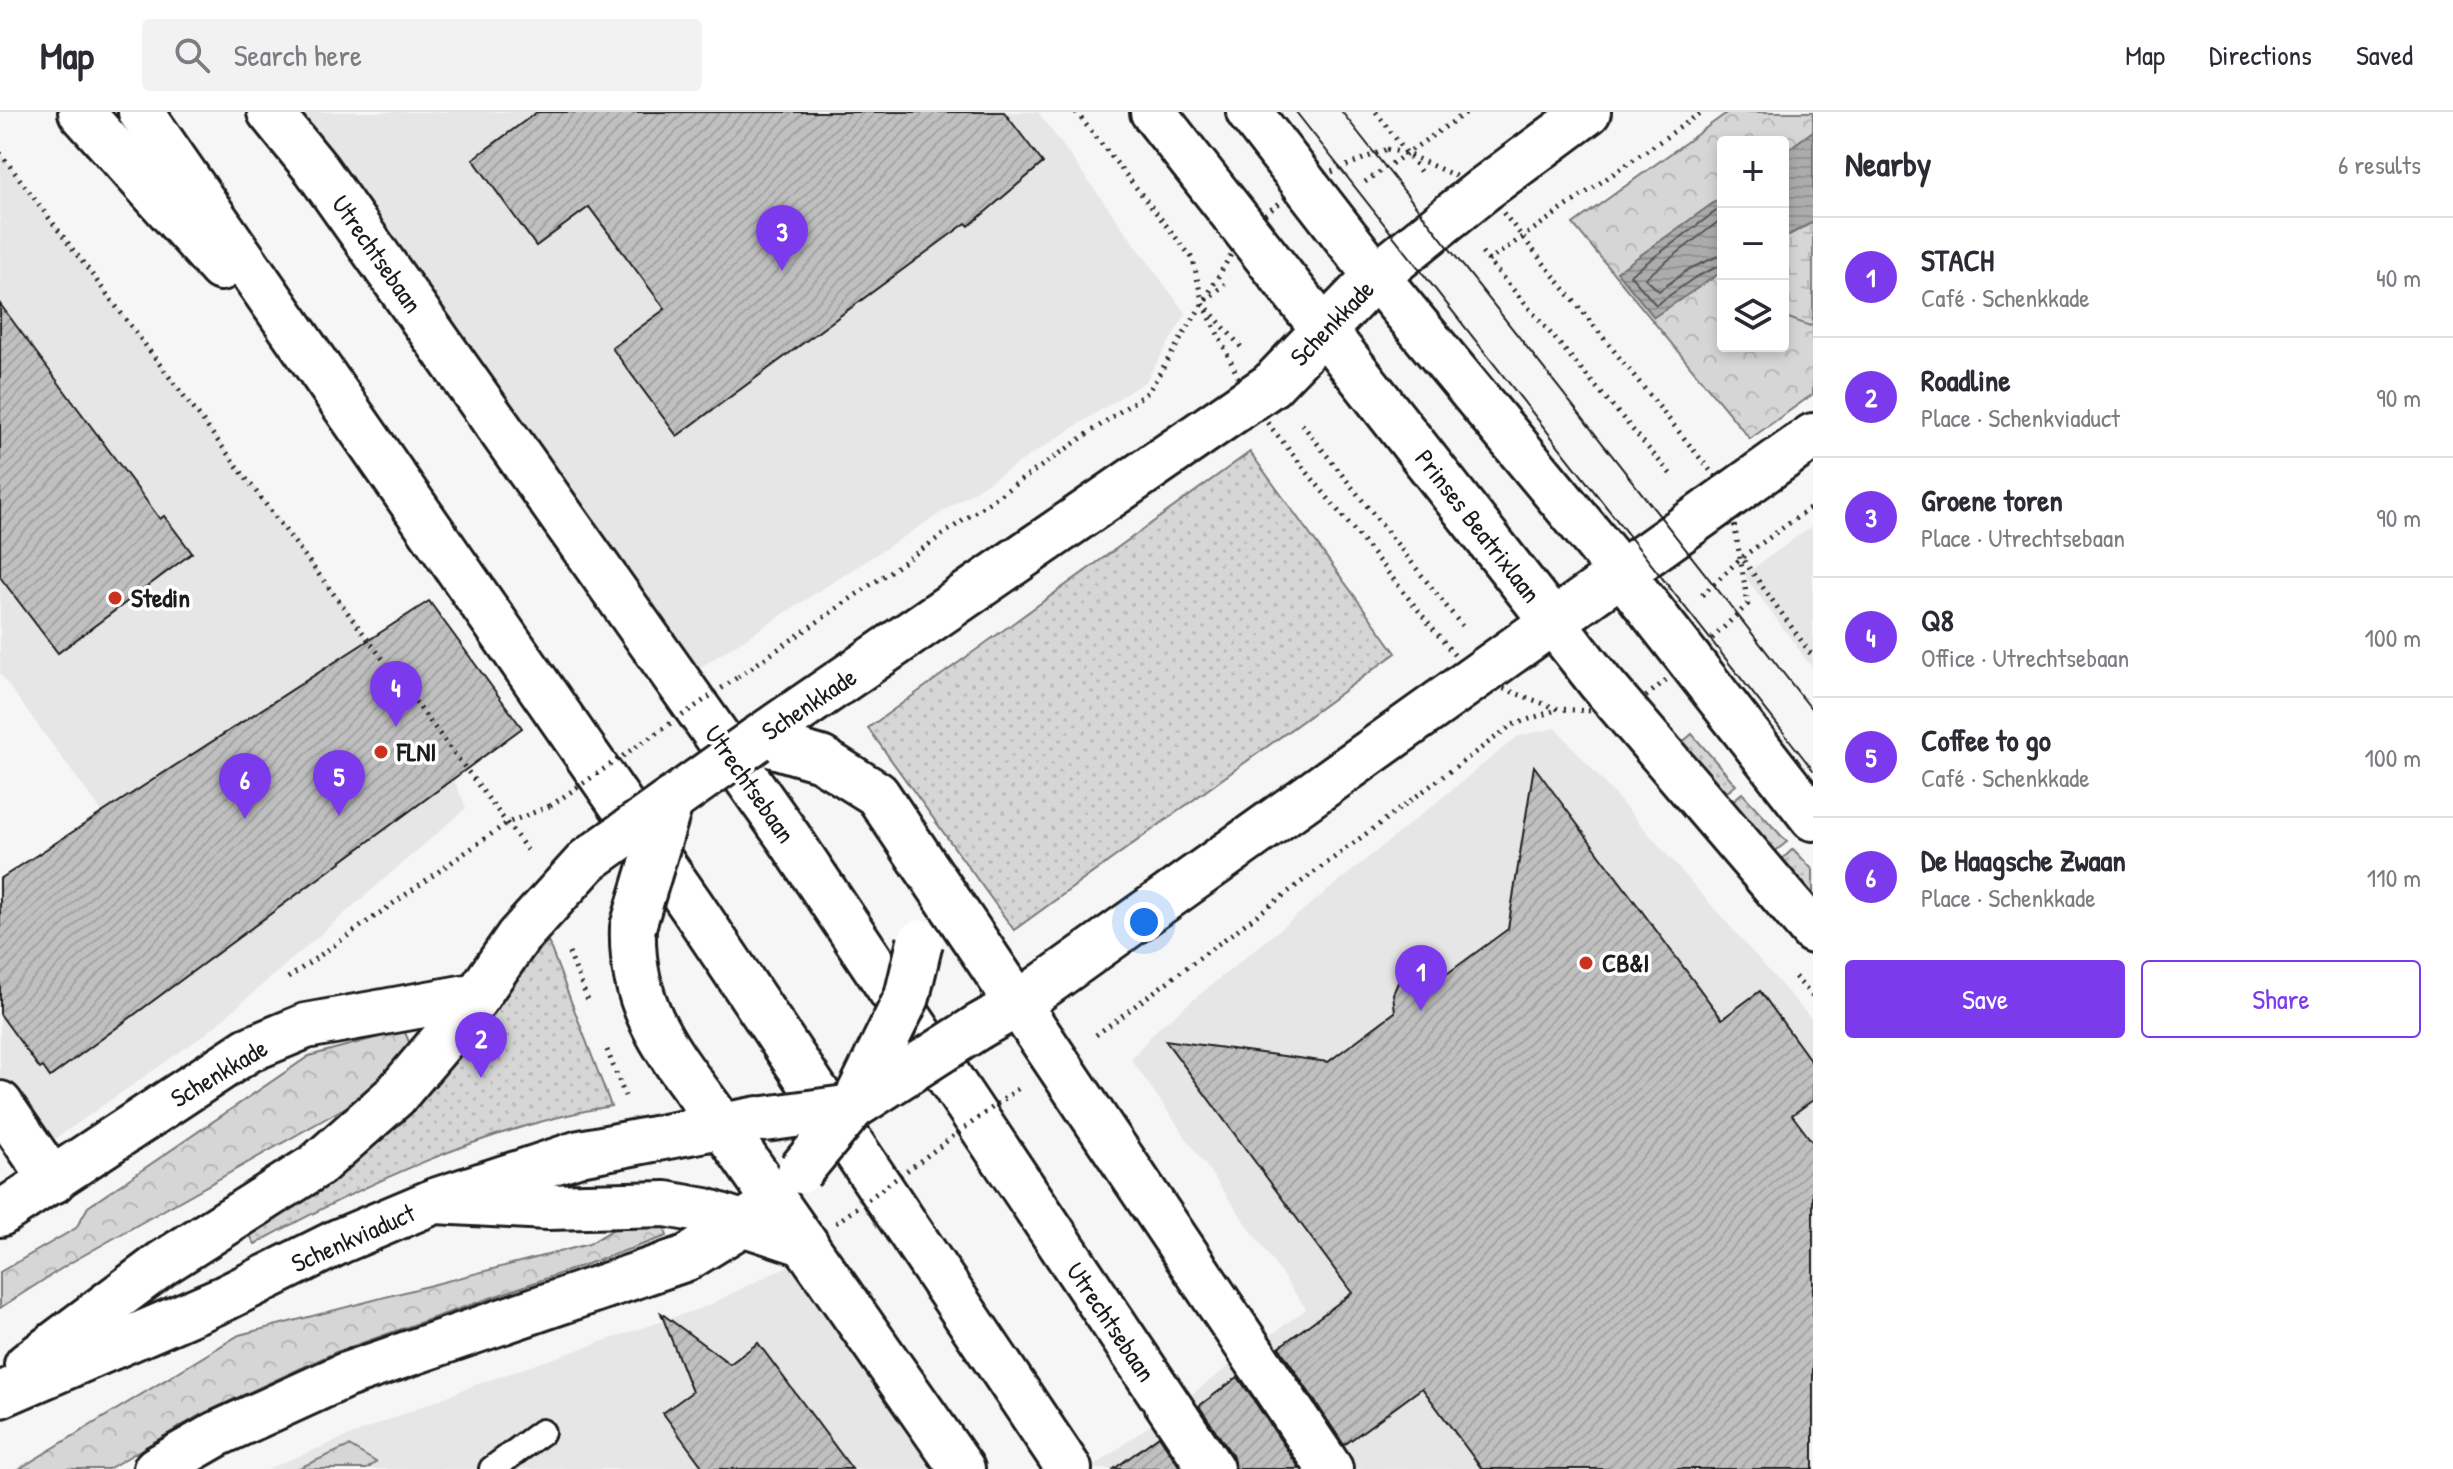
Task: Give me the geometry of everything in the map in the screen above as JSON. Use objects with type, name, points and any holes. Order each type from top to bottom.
[{"type":"main road","points":[[81,112],[329,388]]},
{"type":"main road","points":[[141,112],[329,388],[674,880],[1069,1469]]},
{"type":"main road","name":"Utrechtsebaan","points":[[270,112],[317,170],[789,838],[1211,1469]]},
{"type":"main road","points":[[282,112],[317,170]]},
{"type":"main road","name":"Prinses Beatrixlaan","points":[[1153,112],[1608,692],[1813,931]]},
{"type":"main road","points":[[1249,112],[1376,276],[1620,571],[1813,818]]},
{"type":"main road","name":"Schenkkade","points":[[0,1214],[248,1050],[306,1026],[478,995],[518,937],[588,860],[671,800],[772,739],[1271,385],[1376,276],[1588,112]]},
{"type":"main road","points":[[721,1124],[853,1107],[1018,1004],[1552,619],[1813,436]]},
{"type":"main road","points":[[772,739],[821,759],[877,794],[1330,1469]]},
{"type":"main road","points":[[671,800],[633,927],[632,958],[644,1008],[669,1051],[773,1200],[821,1234],[962,1469]]},
{"type":"main road","points":[[156,1469],[217,1434],[346,1375],[687,1258],[773,1200],[853,1107],[907,997],[920,942],[930,874]]},
{"type":"main road","points":[[0,1386],[163,1263],[317,1165],[395,1096],[478,995]]},
{"type":"main road","points":[[0,1104],[53,1181]]},
{"type":"main road","name":"Schenkviaduct","points":[[0,1395],[225,1298],[340,1241],[435,1201],[529,1168],[721,1124]]},
{"type":"main road","points":[[435,1201],[548,1207],[666,1204],[705,1211],[773,1200]]},
{"type":"lane","points":[[492,1469],[542,1432]]},
{"type":"path","points":[[821,1234],[1019,1088],[1141,1004],[1512,725],[1558,709],[1491,663],[1203,303],[1193,259],[1076,112]]},
{"type":"path","points":[[1376,112],[1488,261],[1741,558],[1813,657]]},
{"type":"path","points":[[1407,154],[1467,112]]},
{"type":"path","points":[[1488,261],[1702,112]]},
{"type":"path","points":[[0,153],[531,855],[593,1013]]},
{"type":"path","points":[[550,806],[1148,392],[1203,303]]},
{"type":"path","points":[[1741,558],[1813,506]]},
{"type":"path","points":[[604,1041],[642,1140]]},
{"type":"shaded area","points":[[283,112],[1038,112],[1186,314],[1146,381],[696,670]]},
{"type":"shaded area","points":[[0,153],[353,616],[456,784],[466,808],[207,1033],[35,1153],[0,1104],[0,878],[102,812],[0,674]]},
{"type":"shaded area","points":[[1813,525],[1813,669],[1744,575]]},
{"type":"shaded area","points":[[1556,728],[1813,1021],[1813,1469],[1091,1469],[1306,1309],[1131,1059],[1156,1030],[1518,736]]},
{"type":"shaded area","points":[[811,1254],[958,1469],[267,1469],[475,1385],[707,1306]]},
{"type":"green space","points":[[1728,112],[1813,112],[1813,394],[1750,439],[1573,224]]},
{"type":"green space","points":[[1813,222],[1813,324],[1810,326],[1789,318],[1789,235]]},
{"type":"green space","points":[[1250,452],[1396,653],[1014,930],[868,728]]},
{"type":"green space","points":[[1692,734],[1736,785],[1722,796],[1679,745]]},
{"type":"green space","points":[[1742,793],[1787,842],[1773,853],[1729,804]]},
{"type":"green space","points":[[1793,849],[1813,870],[1813,896],[1780,861]]},
{"type":"green space","points":[[548,941],[611,1106],[518,1128],[427,1160],[255,1244],[248,1232],[508,984]]},
{"type":"green space","points":[[404,1030],[412,1049],[369,1094],[70,1263],[0,1308],[0,1272],[76,1228],[88,1207],[309,1056]]},
{"type":"green space","points":[[635,1216],[662,1218],[667,1236],[336,1352],[200,1415],[108,1469],[19,1469],[239,1335],[589,1244]]},
{"type":"green space","points":[[349,1446],[376,1462],[367,1469],[297,1469]]},
{"type":"water","points":[[1813,131],[1813,222],[1789,235],[1789,208],[1789,149]]},
{"type":"water","points":[[1717,200],[1717,275],[1654,317],[1617,272]]},
{"type":"building","points":[[537,112],[1004,112],[1043,163],[969,226],[966,223],[677,436],[612,348],[665,309],[589,207],[536,246],[473,159]]},
{"type":"building","points":[[0,304],[160,519],[164,516],[192,553],[58,653],[0,577]]},
{"type":"building","points":[[429,601],[522,728],[50,1077],[43,1067],[40,1069],[0,1014],[0,879]]},
{"type":"building","points":[[1534,766],[1722,1019],[1760,991],[1813,1064],[1813,1100],[1792,1115],[1813,1143],[1813,1469],[1482,1469],[1422,1388],[1344,1445],[1279,1347],[1352,1293],[1165,1040],[1328,1062],[1395,1012],[1393,994],[1400,978],[1417,970],[1444,976],[1508,929]]},
{"type":"building","points":[[661,1313],[730,1364],[758,1343],[852,1469],[704,1469],[663,1413],[692,1392]]},
{"type":"building","points":[[1238,1377],[1300,1469],[1236,1469],[1232,1455],[1199,1406]]},
{"type":"building","points":[[1159,1436],[1181,1469],[1114,1469]]},
{"type":"tram line","points":[[1296,112],[1813,770]]},
{"type":"tram line","points":[[1342,112],[1813,711]]},
{"type":"place","name":"Groene toren","points":[[782,271]]},
{"type":"place","name":"Stedin","points":[[115,598]]},
{"type":"place","name":"Q8","points":[[396,727]]},
{"type":"place","name":"FLNI","points":[[381,752]]},
{"type":"place","name":"Coffee to go","points":[[339,816]]},
{"type":"place","name":"De Haagsche Zwaan","points":[[245,819]]},
{"type":"place","name":"CB&I","points":[[1586,963]]},
{"type":"place","name":"STACH","points":[[1421,1011]]},
{"type":"place","name":"Roadline","points":[[481,1078]]}]
